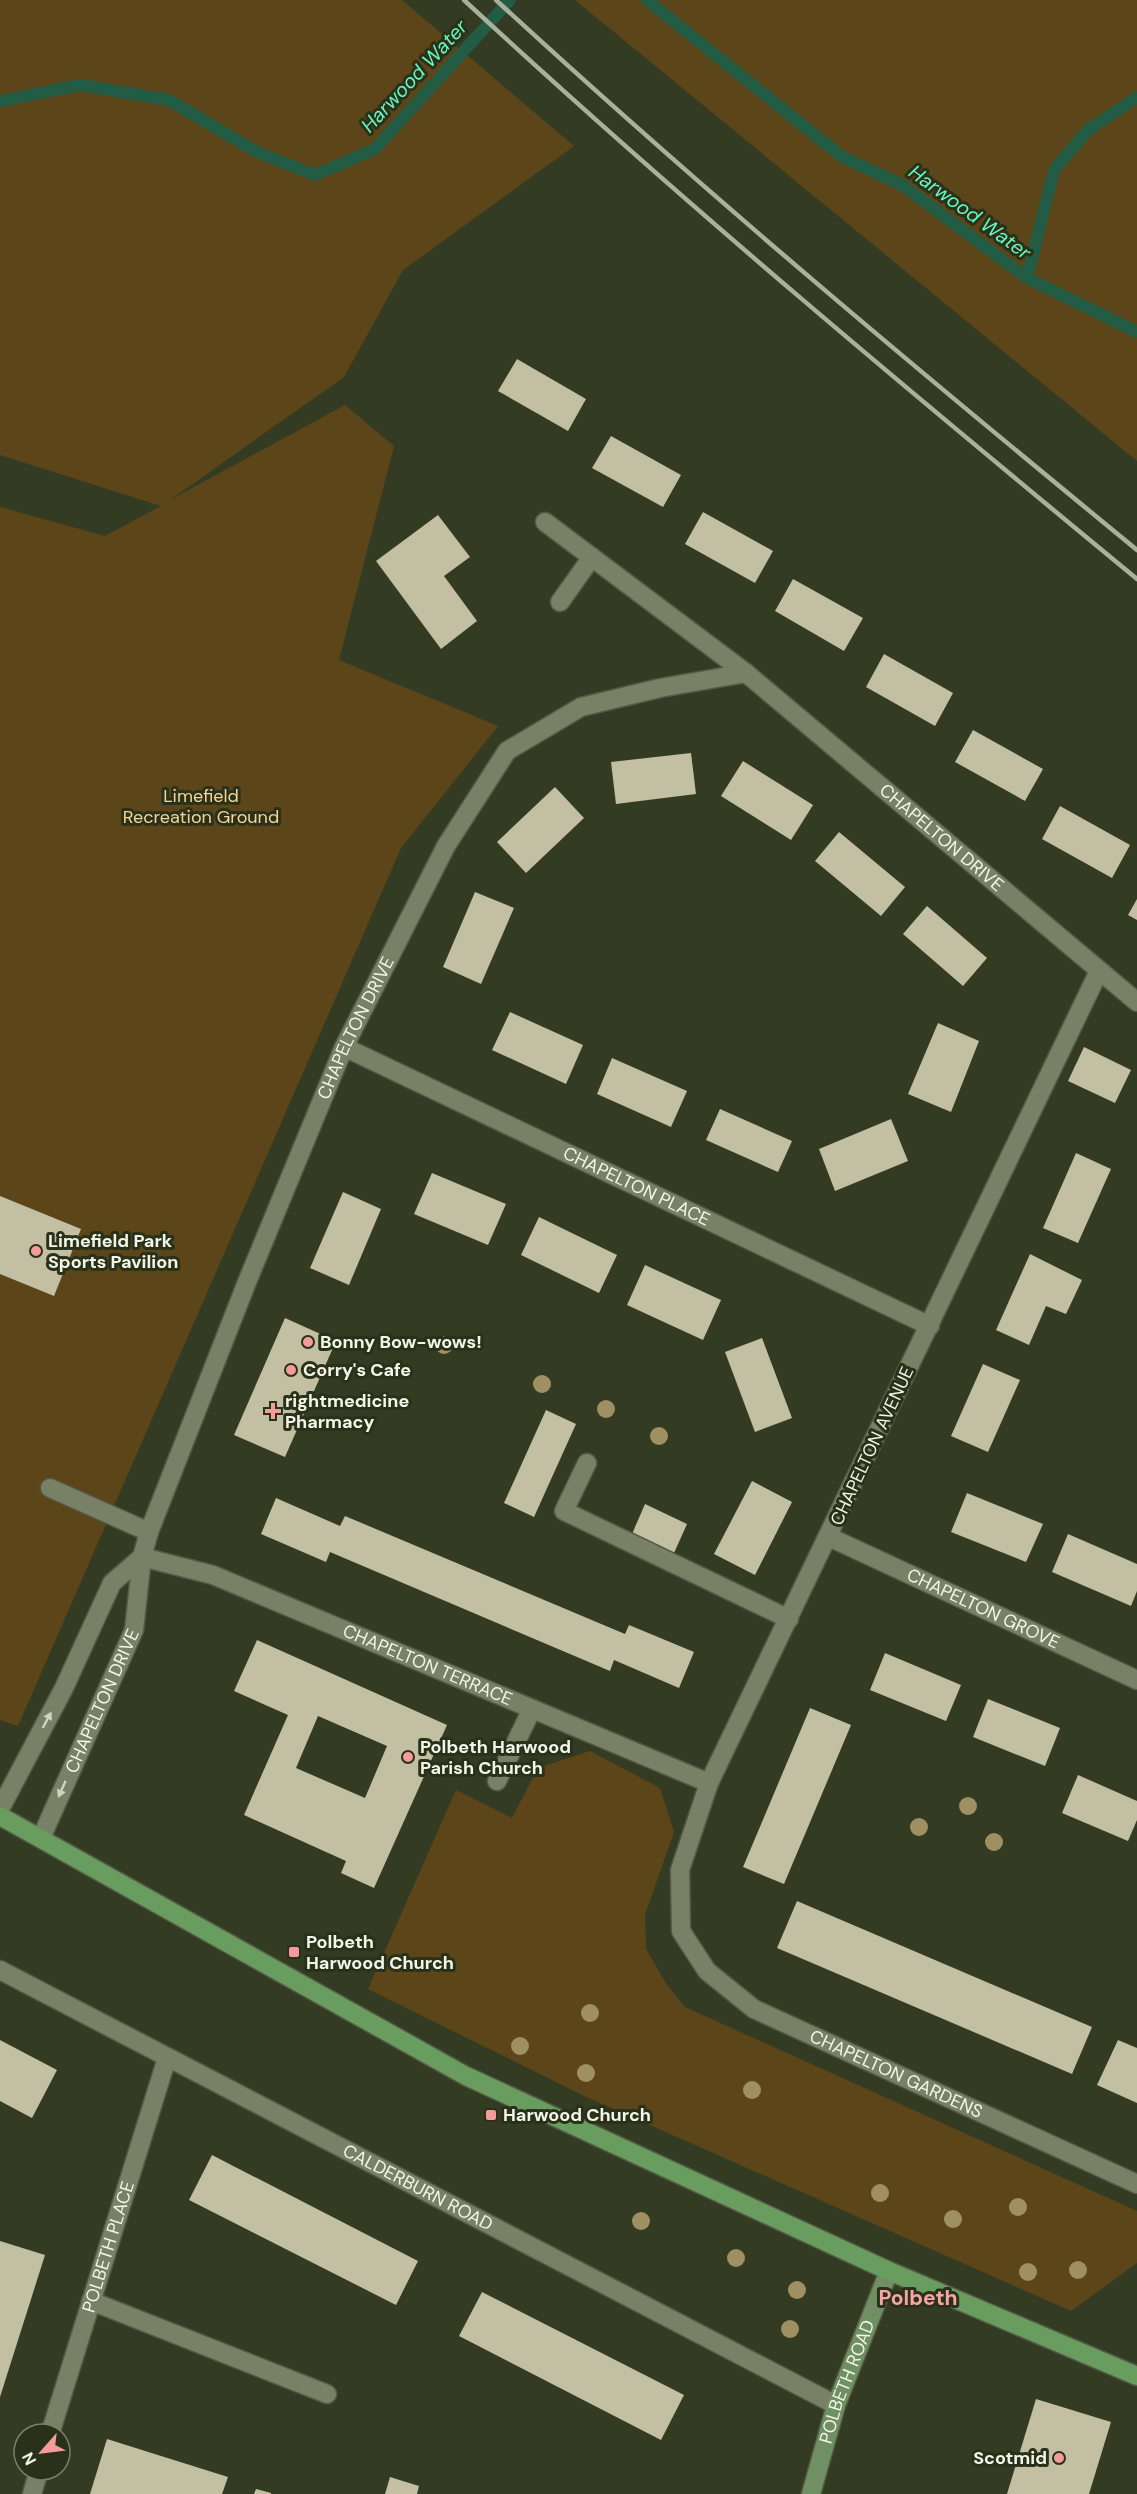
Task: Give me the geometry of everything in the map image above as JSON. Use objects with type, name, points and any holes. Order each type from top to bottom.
[{"type":"main road","points":[[0,1816],[466,2076],[889,2271],[1137,2376]]},
{"type":"street","name":"CHAPELTON DRIVE","points":[[545,522],[746,673],[1137,1002]]},
{"type":"street","points":[[560,602],[592,557]]},
{"type":"street","name":"CHAPELTON DRIVE","points":[[41,1838],[134,1630],[142,1557],[149,1532],[247,1282],[344,1047],[446,846],[507,751],[581,707],[660,688],[746,673]]},
{"type":"street","name":"CHAPELTON AVENUE","points":[[681,1931],[680,1870],[710,1783],[1099,970]]},
{"type":"street","name":"CHAPELTON PLACE","points":[[344,1047],[930,1326]]},
{"type":"street","points":[[587,1463],[564,1511],[789,1618]]},
{"type":"street","points":[[50,1488],[149,1532]]},
{"type":"street","name":"CHAPELTON GROVE","points":[[829,1537],[1137,1680]]},
{"type":"street","name":"CHAPELTON DRIVE","points":[[0,1809],[64,1688],[112,1583],[142,1557]]},
{"type":"street","name":"CHAPELTON TERRACE","points":[[142,1557],[213,1575],[710,1783]]},
{"type":"street","points":[[497,1781],[532,1709]]},
{"type":"street","name":"CHAPELTON GARDENS","points":[[681,1931],[707,1971],[754,2009],[1137,2184]]},
{"type":"street","name":"CALDERBURN ROAD","points":[[0,1970],[836,2405]]},
{"type":"street","name":"POLBETH PLACE","points":[[54,2422],[166,2058]]},
{"type":"street","name":"POLBETH ROAD","points":[[811,2494],[836,2405],[889,2271]]},
{"type":"street","points":[[91,2301],[327,2394]]},
{"type":"green space","name":"Limefield Recreation Ground","points":[[0,0],[402,0],[574,146],[403,270],[344,377],[170,500],[345,405],[394,446],[339,660],[498,726],[401,848],[18,1726],[0,1720],[0,507],[105,536],[161,506],[0,455]]},
{"type":"green space","points":[[575,0],[1137,0],[1137,461]]},
{"type":"green space","points":[[590,1751],[660,1788],[674,1832],[645,1915],[646,1949],[667,1985],[685,2007],[1137,2211],[1137,2263],[1071,2311],[582,2095],[368,1989],[456,1790],[512,1818],[538,1768]]},
{"type":"building","points":[[517,359],[586,399],[568,431],[498,391]]},
{"type":"building","points":[[611,436],[681,475],[663,507],[592,468]]},
{"type":"building","points":[[703,512],[773,551],[755,583],[685,544]]},
{"type":"building","points":[[438,515],[470,557],[444,576],[477,621],[441,649],[376,561]]},
{"type":"building","points":[[793,579],[863,618],[844,651],[775,611]]},
{"type":"building","points":[[884,654],[953,693],[935,726],[866,687]]},
{"type":"building","points":[[973,730],[1043,769],[1025,801],[955,762]]},
{"type":"building","points":[[691,753],[696,794],[616,804],[611,762]]},
{"type":"building","points":[[743,761],[813,805],[791,840],[721,796]]},
{"type":"building","points":[[555,787],[584,818],[526,873],[497,842]]},
{"type":"building","points":[[1060,806],[1130,845],[1112,878],[1042,839]]},
{"type":"building","points":[[839,832],[905,887],[881,916],[815,861]]},
{"type":"building","points":[[475,892],[514,908],[481,984],[443,967]]},
{"type":"building","points":[[1137,899],[1137,920],[1128,915]]},
{"type":"building","points":[[927,906],[987,958],[963,986],[903,934]]},
{"type":"building","points":[[510,1012],[583,1045],[566,1084],[492,1050]]},
{"type":"building","points":[[938,1023],[979,1041],[951,1112],[908,1094]]},
{"type":"building","points":[[1084,1047],[1131,1070],[1115,1103],[1068,1081]]},
{"type":"building","points":[[612,1058],[687,1091],[671,1127],[597,1094]]},
{"type":"building","points":[[720,1109],[792,1141],[778,1172],[706,1140]]},
{"type":"building","points":[[891,1119],[908,1161],[835,1191],[819,1149]]},
{"type":"building","points":[[1076,1153],[1111,1169],[1078,1243],[1043,1228]]},
{"type":"building","points":[[432,1173],[506,1204],[488,1245],[414,1214]]},
{"type":"building","points":[[343,1192],[381,1209],[349,1285],[310,1268]]},
{"type":"building","name":"Limefield Park Sports Pavilion","points":[[0,1196],[81,1229],[54,1296],[0,1274]]},
{"type":"building","points":[[539,1217],[617,1255],[599,1293],[521,1255]]},
{"type":"building","points":[[1030,1254],[1082,1280],[1066,1314],[1046,1306],[1029,1345],[996,1330]]},
{"type":"building","points":[[645,1265],[721,1300],[703,1340],[627,1305]]},
{"type":"building","points":[[285,1318],[336,1341],[285,1457],[234,1435]]},
{"type":"building","points":[[762,1338],[792,1418],[755,1432],[725,1352]]},
{"type":"building","points":[[983,1364],[1020,1380],[988,1452],[951,1436]]},
{"type":"building","points":[[546,1410],[576,1424],[534,1517],[504,1503]]},
{"type":"building","points":[[752,1481],[792,1502],[755,1575],[714,1554]]},
{"type":"building","points":[[967,1493],[1043,1524],[1026,1562],[951,1532]]},
{"type":"building","points":[[276,1498],[340,1526],[345,1516],[625,1634],[629,1625],[694,1652],[679,1688],[614,1660],[610,1671],[330,1552],[326,1562],[261,1534]]},
{"type":"building","points":[[645,1504],[687,1524],[674,1553],[632,1534]]},
{"type":"building","points":[[1068,1534],[1137,1564],[1137,1591],[1131,1606],[1052,1572]]},
{"type":"building","name":"Polbeth Harwood Parish Church","points":[[257,1640],[447,1725],[374,1888],[341,1873],[346,1861],[244,1815],[288,1715],[234,1691]],"holes":[[[318,1716],[387,1746],[365,1798],[296,1768]]]},
{"type":"building","points":[[885,1653],[961,1685],[946,1721],[870,1690]]},
{"type":"building","points":[[988,1699],[1060,1728],[1045,1766],[973,1737]]},
{"type":"building","points":[[810,1708],[851,1725],[784,1884],[743,1867]]},
{"type":"building","points":[[1078,1775],[1137,1801],[1137,1820],[1128,1841],[1062,1813]]},
{"type":"building","points":[[797,1901],[1092,2027],[1072,2074],[777,1948]]},
{"type":"building","points":[[0,2040],[57,2070],[32,2118],[0,2101]]},
{"type":"building","points":[[1118,2040],[1137,2048],[1137,2103],[1097,2085]]},
{"type":"building","points":[[212,2155],[418,2261],[396,2305],[189,2200]]},
{"type":"building","points":[[0,2241],[45,2255],[0,2397]]},
{"type":"building","points":[[482,2292],[684,2395],[661,2440],[459,2336]]},
{"type":"building","name":"Scotmid","points":[[1036,2399],[1111,2422],[1089,2494],[1007,2494]]},
{"type":"building","points":[[107,2439],[228,2477],[222,2494],[90,2494]]},
{"type":"building","points":[[390,2477],[419,2486],[417,2494],[385,2494]]},
{"type":"building","points":[[256,2489],[271,2493],[271,2494],[254,2494]]},
{"type":"waterway","name":"Harwood Water","points":[[0,101],[80,85],[169,100],[257,152],[315,175],[375,149],[510,0]]},
{"type":"waterway","name":"Harwood Water","points":[[647,0],[841,156],[902,185],[1027,278],[1137,332]]},
{"type":"waterway","points":[[1027,278],[1054,170],[1088,130],[1137,97]]},
{"type":"railway","points":[[464,0],[712,222],[1137,579]]},
{"type":"railway","points":[[496,0],[813,280],[1137,550]]},
{"type":"place","name":"Limefield Park Sports Pavilion","points":[[36,1251]]},
{"type":"place","name":"Bonny Bow-wows!","points":[[308,1342]]},
{"type":"place","name":"Corry's Cafe","points":[[291,1370]]},
{"type":"place","name":"rightmedicine Pharmacy","points":[[273,1411]]},
{"type":"place","name":"Polbeth Harwood Parish Church","points":[[408,1757]]},
{"type":"place","name":"Polbeth Harwood Church","points":[[294,1952]]},
{"type":"place","name":"Harwood Church","points":[[491,2115]]},
{"type":"place","name":"Scotmid","points":[[1059,2458]]},
{"type":"district","name":"Polbeth","points":[[918,2298]]}]
